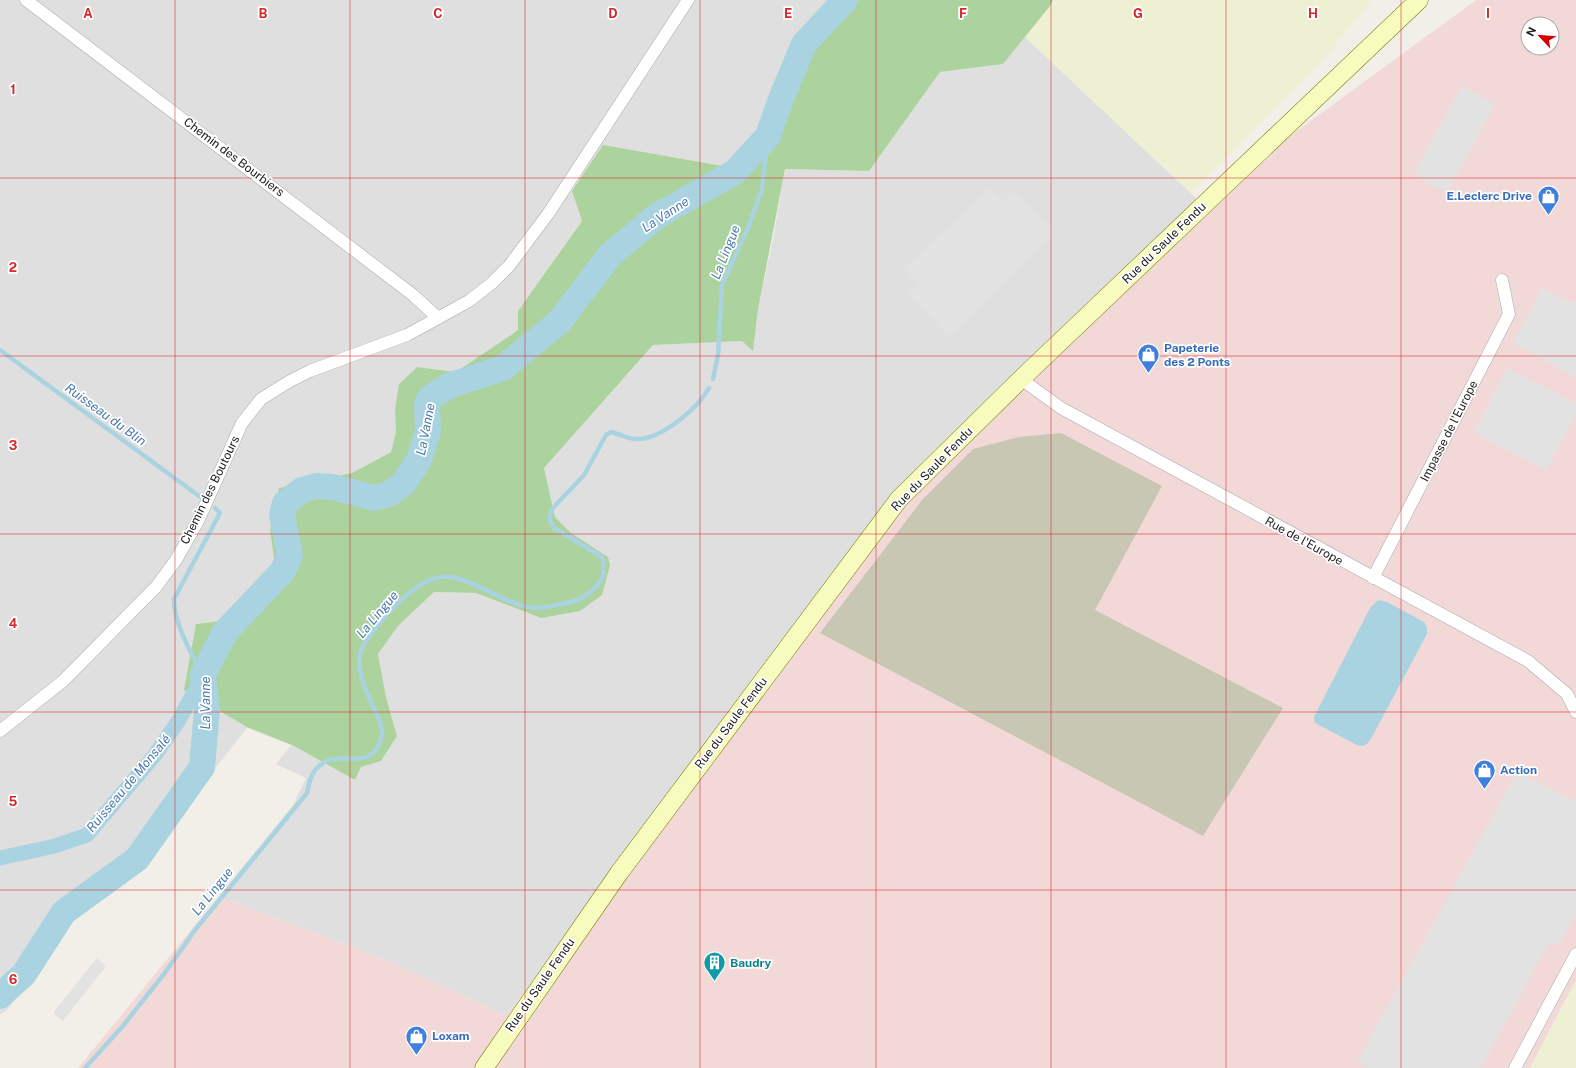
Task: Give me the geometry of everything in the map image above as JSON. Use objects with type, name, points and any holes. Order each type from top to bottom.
[{"type":"street","name":"Chemin des Bourbiers","points":[[26,0],[255,173],[413,295],[438,318]]},
{"type":"street","name":"Chemin des Boutours","points":[[0,731],[63,681],[156,587],[176,560],[198,521],[242,423],[261,399],[290,381],[310,371],[407,335],[482,292],[509,266],[548,214],[688,0]]},
{"type":"street","name":"Rue du Saule Fendu","points":[[484,1068],[619,873],[900,500],[1021,379],[1419,0]]},
{"type":"street","name":"Impasse de l'Europe","points":[[1373,578],[1509,314],[1502,280]]},
{"type":"street","name":"Rue de l'Europe","points":[[1021,379],[1061,408],[1528,661],[1567,694],[1576,712]]},
{"type":"street","points":[[1515,1068],[1576,954]]},
{"type":"shaded area","points":[[0,0],[837,0],[800,40],[761,132],[728,167],[603,146],[572,191],[582,221],[518,311],[519,329],[456,372],[417,367],[399,384],[395,409],[396,432],[391,452],[352,473],[279,488],[270,530],[275,565],[228,620],[196,624],[247,727],[292,745],[355,780],[361,767],[381,761],[397,736],[386,697],[378,654],[398,626],[434,592],[476,593],[541,618],[608,557],[571,533],[555,517],[544,468],[653,345],[742,341],[753,350],[758,310],[774,234],[785,169],[869,171],[940,72],[1003,64],[1025,37],[1200,202],[699,756],[507,1016],[395,964],[219,896],[293,805],[306,778],[276,764],[291,745],[247,728],[134,871],[71,923],[32,979],[6,1011],[0,1015]]},
{"type":"shaded area","points":[[1053,0],[1372,0],[1323,60],[1191,193],[1025,37],[1050,6]]},
{"type":"shaded area","points":[[1476,0],[1576,0],[1576,980],[1530,1068],[78,1068],[219,896],[395,964],[507,1016],[818,595],[1200,202]]},
{"type":"shaded area","points":[[1461,86],[1495,104],[1447,193],[1413,175]]},
{"type":"shaded area","points":[[989,187],[1003,201],[1014,191],[1055,234],[949,337],[907,293],[918,283],[905,269]]},
{"type":"shaded area","points":[[1542,288],[1574,304],[1576,300],[1576,377],[1513,343]]},
{"type":"shaded area","points":[[1507,368],[1576,404],[1576,413],[1546,470],[1474,433]]},
{"type":"shaded area","points":[[1061,433],[1162,486],[1095,610],[1283,708],[1203,836],[820,633],[923,499],[973,449],[1019,437]]},
{"type":"shaded area","points":[[1517,772],[1574,801],[1576,796],[1576,915],[1560,943],[1548,944],[1481,1068],[1368,1068],[1357,1062]]},
{"type":"shaded area","points":[[97,958],[106,966],[63,1021],[53,1013]]},
{"type":"shaded area","points":[[1576,980],[1576,1068],[1530,1068]]},
{"type":"green space","points":[[837,0],[1053,0],[1050,6],[1003,64],[940,72],[869,171],[785,169],[758,310],[753,351],[742,341],[653,345],[544,468],[555,517],[571,533],[608,557],[610,565],[602,595],[580,611],[541,618],[476,593],[434,592],[398,626],[378,654],[386,697],[397,736],[381,761],[361,767],[355,780],[292,745],[247,727],[184,690],[196,624],[228,620],[275,565],[270,530],[279,488],[352,473],[391,452],[396,432],[395,409],[399,384],[417,367],[456,372],[518,330],[518,311],[582,221],[572,191],[603,145],[728,167],[761,132],[800,40]]},
{"type":"water","points":[[1378,600],[1387,602],[1424,622],[1427,627],[1427,634],[1374,733],[1368,743],[1363,746],[1357,745],[1315,723],[1314,717],[1370,608]]},
{"type":"waterway","name":"La Vanne","points":[[0,996],[24,974],[64,912],[137,859],[202,767],[207,710],[203,675],[225,632],[282,572],[290,556],[282,515],[285,503],[302,490],[317,486],[333,487],[374,498],[389,494],[403,484],[419,460],[428,431],[427,404],[430,398],[448,386],[503,368],[559,322],[610,255],[657,216],[735,172],[768,136],[781,99],[804,44],[845,0]]},
{"type":"waterway","name":"La Lingue","points":[[713,379],[718,355],[722,285],[748,228],[762,189],[768,136]]},
{"type":"waterway","name":"Ruisseau du Blin","points":[[0,350],[199,496]]},
{"type":"waterway","name":"La Lingue","points":[[85,1068],[122,1027],[164,974],[195,930],[307,793],[311,778],[316,769],[327,761],[336,759],[363,758],[371,755],[377,748],[382,735],[382,730],[363,682],[359,661],[363,646],[386,615],[408,594],[419,586],[430,580],[441,577],[452,577],[476,585],[526,607],[545,607],[578,600],[585,596],[598,585],[602,577],[604,568],[602,557],[554,528],[550,519],[552,509],[584,475],[606,435],[611,432],[635,439],[656,435],[677,422],[696,405],[709,388]]},
{"type":"waterway","points":[[203,675],[180,628],[174,599],[220,513],[215,508]]},
{"type":"waterway","name":"Ruisseau de Monsalé","points":[[0,858],[55,846],[87,835],[155,755],[179,720],[203,675]]},
{"type":"place","name":"E.Leclerc Drive","points":[[1548,216]]},
{"type":"place","name":"Papeterie des 2 Ponts","points":[[1149,374]]},
{"type":"place","name":"Action","points":[[1485,790]]},
{"type":"place","name":"Baudry","points":[[715,982]]},
{"type":"place","name":"Loxam","points":[[416,1056]]}]
